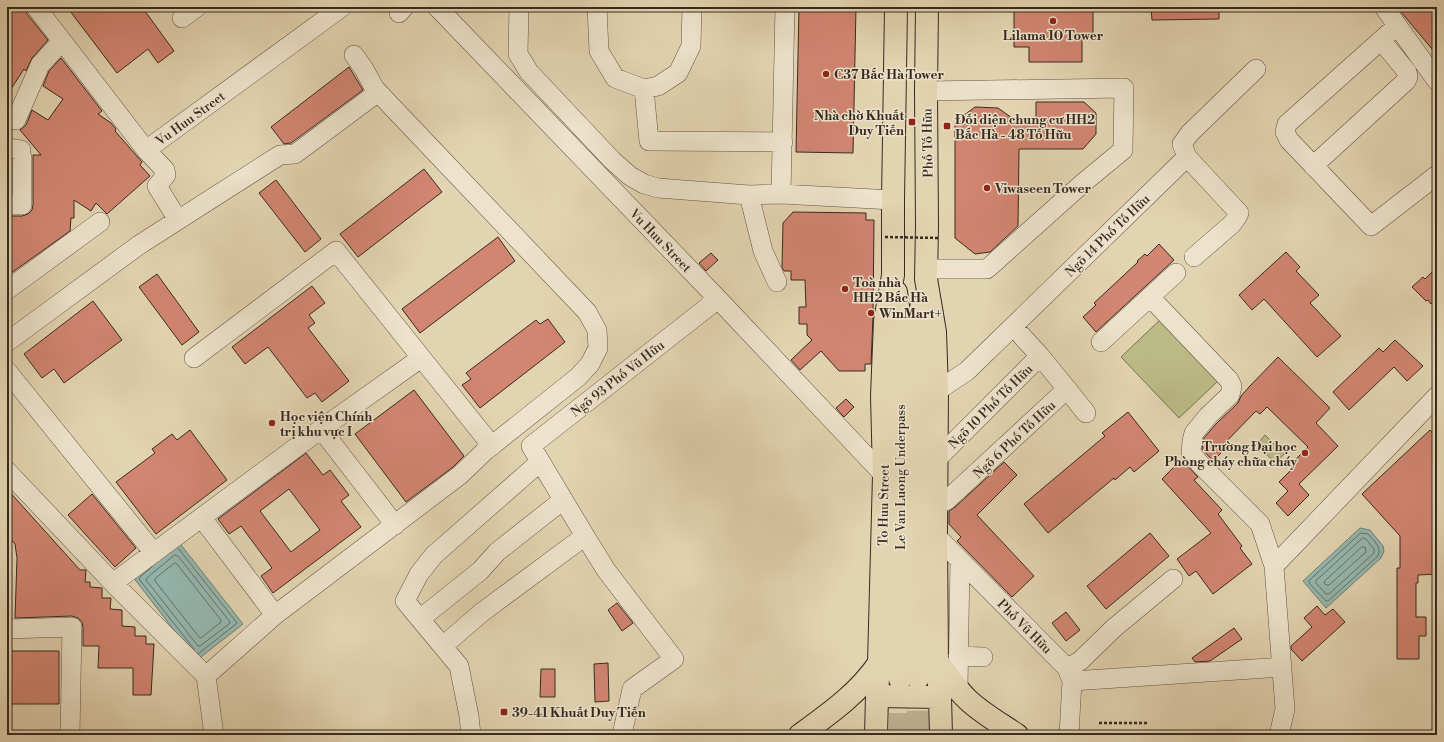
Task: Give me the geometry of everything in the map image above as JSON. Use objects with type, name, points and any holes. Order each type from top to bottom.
[{"type":"main road","points":[[893,275],[896,7]]},
{"type":"main road","name":"Phố Tố Hữu","points":[[926,274],[927,7]]},
{"type":"main road","points":[[926,274],[935,332],[937,392],[937,660],[949,692],[941,735]]},
{"type":"main road","name":"Le Van Luong Underpass","points":[[893,275],[900,320],[909,679],[920,319],[926,274]]},
{"type":"main road","name":"To Huu Street","points":[[876,735],[884,475],[882,396],[885,321],[893,275]]},
{"type":"main road","points":[[800,735],[845,701],[870,677],[879,663]]},
{"type":"main road","points":[[876,696],[949,692],[967,699],[1017,735]]},
{"type":"street","points":[[182,18],[197,7]]},
{"type":"street","name":"Vu Huu Street","points":[[42,9],[62,42],[146,150],[342,7]]},
{"type":"street","name":"Vu Huu Street","points":[[437,7],[718,299],[884,475]]},
{"type":"street","points":[[519,7],[518,54],[529,72],[613,161],[630,176],[644,184],[658,188],[749,194],[781,194],[893,200]]},
{"type":"street","points":[[597,7],[599,51],[615,78],[644,90],[658,86],[678,73],[691,46],[692,7]]},
{"type":"street","points":[[781,194],[784,7]]},
{"type":"street","points":[[1384,7],[1437,81]]},
{"type":"street","points":[[1397,26],[1287,124],[1285,132],[1289,140],[1371,226],[1437,175]]},
{"type":"street","points":[[1313,166],[1406,82],[1408,77],[1407,72],[1381,40]]},
{"type":"street","points":[[12,118],[40,65],[62,42]]},
{"type":"street","points":[[206,676],[274,615],[460,475],[492,446],[578,377],[590,364],[598,348],[597,330],[587,312],[376,90],[354,55]]},
{"type":"street","points":[[1194,257],[1232,224],[1239,213],[1187,157],[1182,144],[1190,133],[1256,69]]},
{"type":"street","points":[[926,91],[1124,88],[1123,150],[1083,183],[987,269],[926,274]]},
{"type":"street","points":[[7,342],[139,245],[280,155],[295,154],[377,93],[376,90]]},
{"type":"street","points":[[644,90],[649,141],[783,142]]},
{"type":"street","points":[[146,150],[165,170],[166,176],[157,186],[178,220]]},
{"type":"street","points":[[7,205],[22,205],[17,152]]},
{"type":"street","name":"Ngõ 14 Phố Tố Hữu","points":[[937,392],[967,371],[1187,157]]},
{"type":"street","points":[[749,194],[763,251],[777,282]]},
{"type":"street","points":[[7,290],[100,222]]},
{"type":"street","points":[[194,358],[336,251],[492,446]]},
{"type":"street","points":[[1101,342],[1176,273]]},
{"type":"street","points":[[1150,297],[1229,380],[1232,386],[1230,395],[1208,416],[1194,433],[1191,453],[1200,464],[1260,524],[1274,566],[1285,710],[1279,735]]},
{"type":"street","name":"Ngõ 93 Phố Vũ Hữu","points":[[540,462],[532,446],[718,299]]},
{"type":"street","name":"Ngõ 10 Phố Tố Hữu","points":[[937,459],[1040,356],[1021,335]]},
{"type":"street","points":[[1040,356],[1067,389]]},
{"type":"street","points":[[113,583],[421,358]]},
{"type":"street","points":[[7,371],[154,553]]},
{"type":"street","name":"Ngõ 6 Phố Tố Hữu","points":[[936,505],[947,500],[1067,389],[1086,413]]},
{"type":"street","points":[[1274,566],[1437,396]]},
{"type":"street","points":[[322,429],[395,525]]},
{"type":"street","points":[[471,735],[469,716],[459,666],[405,601],[419,574],[434,555],[540,462],[606,570],[674,659],[632,689],[622,735]]},
{"type":"street","points":[[7,471],[113,583],[206,676],[214,735]]},
{"type":"street","points":[[420,619],[480,571],[497,552],[563,500]]},
{"type":"street","points":[[202,518],[274,615]]},
{"type":"street","points":[[443,646],[481,613],[584,536]]},
{"type":"street","name":"Phố Vũ Hữu","points":[[936,536],[1070,675]]},
{"type":"street","points":[[949,692],[958,656],[960,560]]},
{"type":"street","points":[[1069,735],[1070,675],[1080,661],[1114,628],[1173,580]]},
{"type":"street","points":[[7,629],[72,626],[70,735]]},
{"type":"street","points":[[958,656],[983,657]]},
{"type":"street","points":[[1070,675],[1282,667]]},
{"type":"path","points":[[885,237],[940,238]]},
{"type":"path","points":[[1099,723],[1147,723]]},
{"type":"green space","points":[[1161,319],[1219,380],[1179,418],[1121,357]]},
{"type":"green space","points":[[1265,435],[1284,454],[1276,463],[1256,445]]},
{"type":"water","points":[[1360,528],[1370,530],[1383,546],[1384,551],[1381,558],[1326,608],[1303,581]]},
{"type":"water","points":[[178,541],[243,624],[197,660],[133,577]]},
{"type":"building","points":[[7,7],[25,7],[27,14],[48,40],[32,58],[26,71],[24,69],[7,95]]},
{"type":"building","points":[[67,7],[142,7],[174,51],[158,63],[148,49],[117,73]]},
{"type":"building","name":"C37 Bắc Hà Tower","points":[[799,7],[856,7],[853,153],[796,152]]},
{"type":"building","name":"Lilama 10 Tower","points":[[1014,7],[1093,7],[1093,35],[1082,36],[1082,62],[1029,62],[1029,47],[1014,47]]},
{"type":"building","points":[[1151,7],[1219,7],[1219,19],[1152,20]]},
{"type":"building","points":[[1407,7],[1437,7],[1437,55],[1401,12]]},
{"type":"building","points":[[61,58],[102,111],[98,114],[111,123],[116,129],[115,131],[142,162],[140,165],[150,176],[107,214],[96,203],[91,211],[74,200],[74,218],[71,218],[70,231],[7,276],[7,216],[22,216],[28,214],[32,210],[33,155],[41,155],[20,130],[26,125],[32,110],[48,120],[63,99],[43,86],[49,71]]},
{"type":"building","points":[[349,67],[363,90],[291,143],[284,144],[271,127]]},
{"type":"building","name":"Viwaseen Tower","points":[[1036,102],[1084,102],[1096,113],[1096,134],[1083,149],[1019,149],[1018,226],[990,252],[975,254],[955,238],[955,122],[975,107],[998,108],[1019,123],[1036,123]]},
{"type":"building","points":[[7,159],[11,160],[11,194],[7,194]]},
{"type":"building","points":[[424,169],[442,192],[358,257],[340,234]]},
{"type":"building","points":[[276,180],[321,239],[305,252],[259,193]]},
{"type":"building","name":"Toà nhà HH2 Bắc Hà","points":[[793,212],[866,213],[866,220],[874,220],[871,364],[865,364],[865,371],[839,371],[821,351],[800,370],[791,360],[812,340],[807,335],[807,324],[799,324],[799,307],[806,307],[805,280],[791,280],[791,271],[784,271],[782,267],[783,223]]},
{"type":"building","points":[[498,237],[515,261],[420,333],[402,309]]},
{"type":"building","points":[[1159,244],[1174,260],[1096,332],[1083,317],[1096,305],[1094,303],[1138,262],[1137,261],[1145,254],[1147,256]]},
{"type":"building","points":[[1286,252],[1300,267],[1296,271],[1319,295],[1310,303],[1341,336],[1317,357],[1264,299],[1252,310],[1239,295]]},
{"type":"building","points":[[711,253],[718,260],[706,271],[699,263]]},
{"type":"building","points":[[1437,267],[1437,298],[1431,304],[1412,287],[1423,277],[1425,279]]},
{"type":"building","points":[[157,274],[199,332],[182,345],[139,287]]},
{"type":"building","points":[[312,286],[325,303],[309,315],[315,323],[308,328],[349,381],[322,402],[315,393],[307,398],[268,347],[245,364],[232,347]]},
{"type":"building","points":[[93,301],[122,340],[64,383],[54,369],[42,378],[24,354]]},
{"type":"building","points":[[548,319],[565,342],[480,408],[462,385],[471,379],[466,373],[536,320],[540,324]]},
{"type":"building","points":[[1395,340],[1423,366],[1407,381],[1394,367],[1349,410],[1333,392],[1379,348],[1383,352]]},
{"type":"building","points":[[1278,357],[1330,408],[1316,423],[1338,446],[1299,484],[1309,495],[1288,516],[1276,503],[1288,491],[1279,482],[1293,468],[1290,465],[1308,447],[1267,407],[1260,414],[1256,411],[1218,450],[1221,453],[1213,461],[1202,449],[1204,438],[1238,403],[1241,396]]},
{"type":"building","points":[[414,390],[464,456],[453,467],[406,502],[355,434]]},
{"type":"building","points":[[846,399],[854,407],[844,417],[836,408]]},
{"type":"building","points":[[1128,412],[1159,451],[1134,472],[1130,467],[1115,480],[1114,478],[1048,533],[1024,504],[1105,436],[1102,433]]},
{"type":"building","points":[[190,430],[227,480],[156,534],[116,482],[155,453],[152,449],[172,434],[177,440]]},
{"type":"building","points":[[1430,430],[1437,438],[1437,574],[1418,575],[1418,583],[1416,583],[1416,617],[1426,617],[1426,636],[1419,636],[1419,659],[1397,659],[1397,568],[1400,568],[1400,536],[1362,494]]},
{"type":"building","points":[[306,453],[323,475],[330,470],[349,495],[341,501],[361,527],[273,593],[261,576],[272,568],[241,526],[229,534],[218,519]],"holes":[[[289,489],[320,530],[291,552],[260,511]]]},
{"type":"building","points":[[1004,462],[1017,475],[977,515],[1034,576],[1012,597],[957,541],[961,537],[949,524],[949,511]]},
{"type":"building","points":[[1178,463],[1182,467],[1185,463],[1198,477],[1194,480],[1222,510],[1218,514],[1242,546],[1240,548],[1252,564],[1213,594],[1196,571],[1189,576],[1177,559],[1211,533],[1162,479]]},
{"type":"building","points":[[7,489],[80,570],[86,570],[85,582],[90,582],[90,587],[102,588],[102,598],[111,598],[110,609],[122,610],[122,626],[135,627],[135,636],[146,636],[146,644],[154,644],[151,695],[133,695],[133,668],[98,668],[99,646],[83,646],[83,627],[82,622],[78,618],[72,616],[15,618],[17,558],[15,544],[7,535]]},
{"type":"building","points":[[92,494],[136,548],[115,567],[68,515]]},
{"type":"building","points":[[1150,533],[1169,556],[1106,609],[1087,586]]},
{"type":"building","points":[[617,603],[633,623],[622,631],[608,610]]},
{"type":"building","points":[[1317,606],[1325,615],[1333,609],[1345,622],[1302,661],[1291,649],[1291,646],[1312,627],[1304,618]]},
{"type":"building","points":[[1066,612],[1080,630],[1066,641],[1052,623]]},
{"type":"building","points":[[1234,628],[1242,639],[1210,661],[1195,662],[1192,658]]},
{"type":"building","points":[[7,651],[59,651],[59,704],[7,704]]},
{"type":"building","points":[[608,663],[609,701],[595,702],[594,664]]},
{"type":"building","points":[[541,669],[555,669],[555,697],[540,697]]},
{"type":"tunnel","points":[[918,678],[918,735]]},
{"type":"tunnel","points":[[900,679],[900,735]]},
{"type":"place","name":"Lilama 10 Tower","points":[[1053,21]]},
{"type":"place","name":"C37 Bắc Hà Tower","points":[[826,74]]},
{"type":"place","name":"Nhà chờ Khuất Duy Tiến","points":[[912,122]]},
{"type":"place","name":"Đối diện chung cư HH2 Bắc Hà - 48 Tố Hữu","points":[[947,126]]},
{"type":"place","name":"Viwaseen Tower","points":[[987,188]]},
{"type":"place","name":"Toà nhà HH2 Bắc Hà","points":[[845,289]]},
{"type":"place","name":"WinMart+","points":[[871,313]]},
{"type":"place","name":"Học viện Chính trị khu vực I","points":[[272,423]]},
{"type":"place","name":"Trường Đại học Phòng cháy chữa cháy","points":[[1305,453]]},
{"type":"place","name":"39-41 Khuất Duy Tiến","points":[[504,712]]}]
